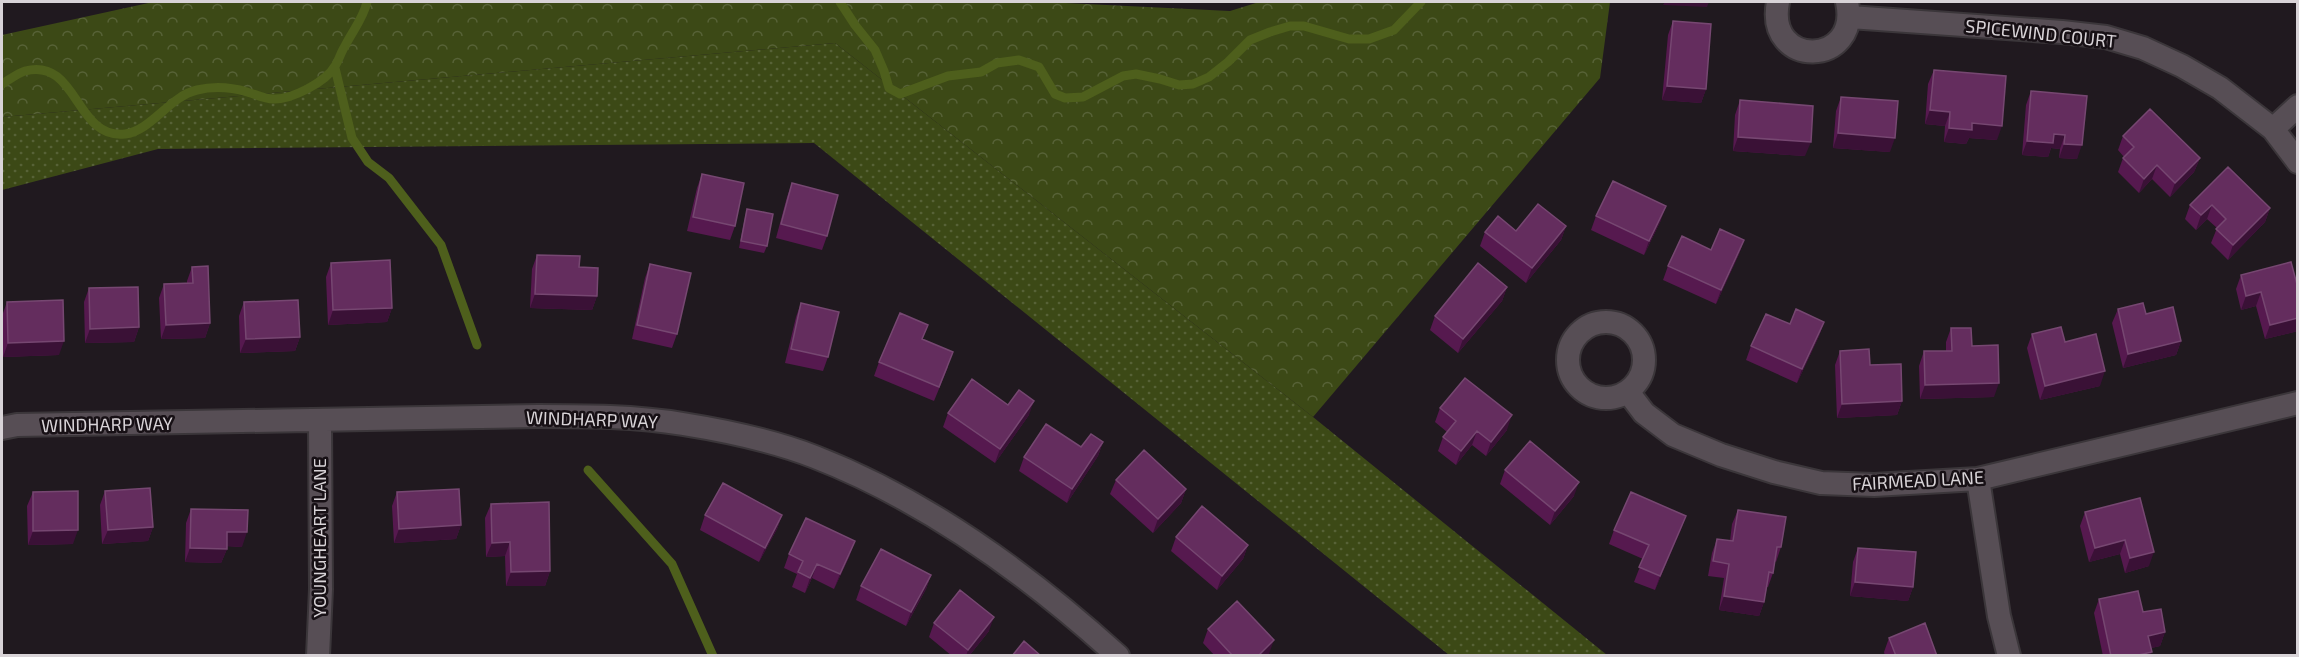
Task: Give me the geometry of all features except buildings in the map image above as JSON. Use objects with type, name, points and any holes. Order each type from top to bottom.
[{"type":"street","name":"SPICEWIND COURT","points":[[1778,2],[1775,17],[1778,30],[1787,42],[1799,50],[1814,52],[1830,48],[1842,38],[1848,9],[2106,37],[2143,48],[2182,66],[2220,88],[2274,129],[2298,162]]},
{"type":"street","points":[[2274,129],[2298,106]]},
{"type":"street","name":"FAIRMEAD LANE","points":[[1628,392],[1644,413],[1673,435],[1721,455],[1774,472],[1821,483],[1874,485],[1978,479],[2298,403]]},
{"type":"street","name":"WINDHARP WAY","points":[[2,428],[17,425],[612,416],[683,424],[747,437],[814,457],[885,489],[957,529],[1025,579],[1118,656]]},
{"type":"street","name":"YOUNGHEART LANE","points":[[318,656],[321,590],[320,421]]},
{"type":"street","points":[[1978,479],[2000,616],[2009,656]]},
{"type":"green space","points":[[153,2],[1045,2],[1230,11],[1259,2],[1610,2],[1600,78],[1313,417],[835,43],[2,117],[2,35]]},
{"type":"green space","points":[[835,43],[1313,417],[1607,655],[1449,655],[814,143],[158,149],[2,190],[2,117]]},
{"type":"waterway","points":[[2,84],[25,71],[42,70],[56,76],[67,86],[96,125],[109,132],[125,134],[143,127],[178,99],[197,90],[228,88],[280,99],[307,89],[324,78],[335,66],[367,2]]},
{"type":"waterway","points":[[840,2],[875,50],[889,88],[900,94],[948,76],[981,72],[997,63],[1019,60],[1039,67],[1055,94],[1065,98],[1083,97],[1123,76],[1136,74],[1179,85],[1193,84],[1209,77],[1250,40],[1290,26],[1304,26],[1349,39],[1369,39],[1394,30],[1421,2]]},
{"type":"waterway","points":[[335,68],[352,138],[368,162],[389,178],[441,245],[477,345]]},
{"type":"waterway","points":[[588,470],[672,564],[713,656]]}]
